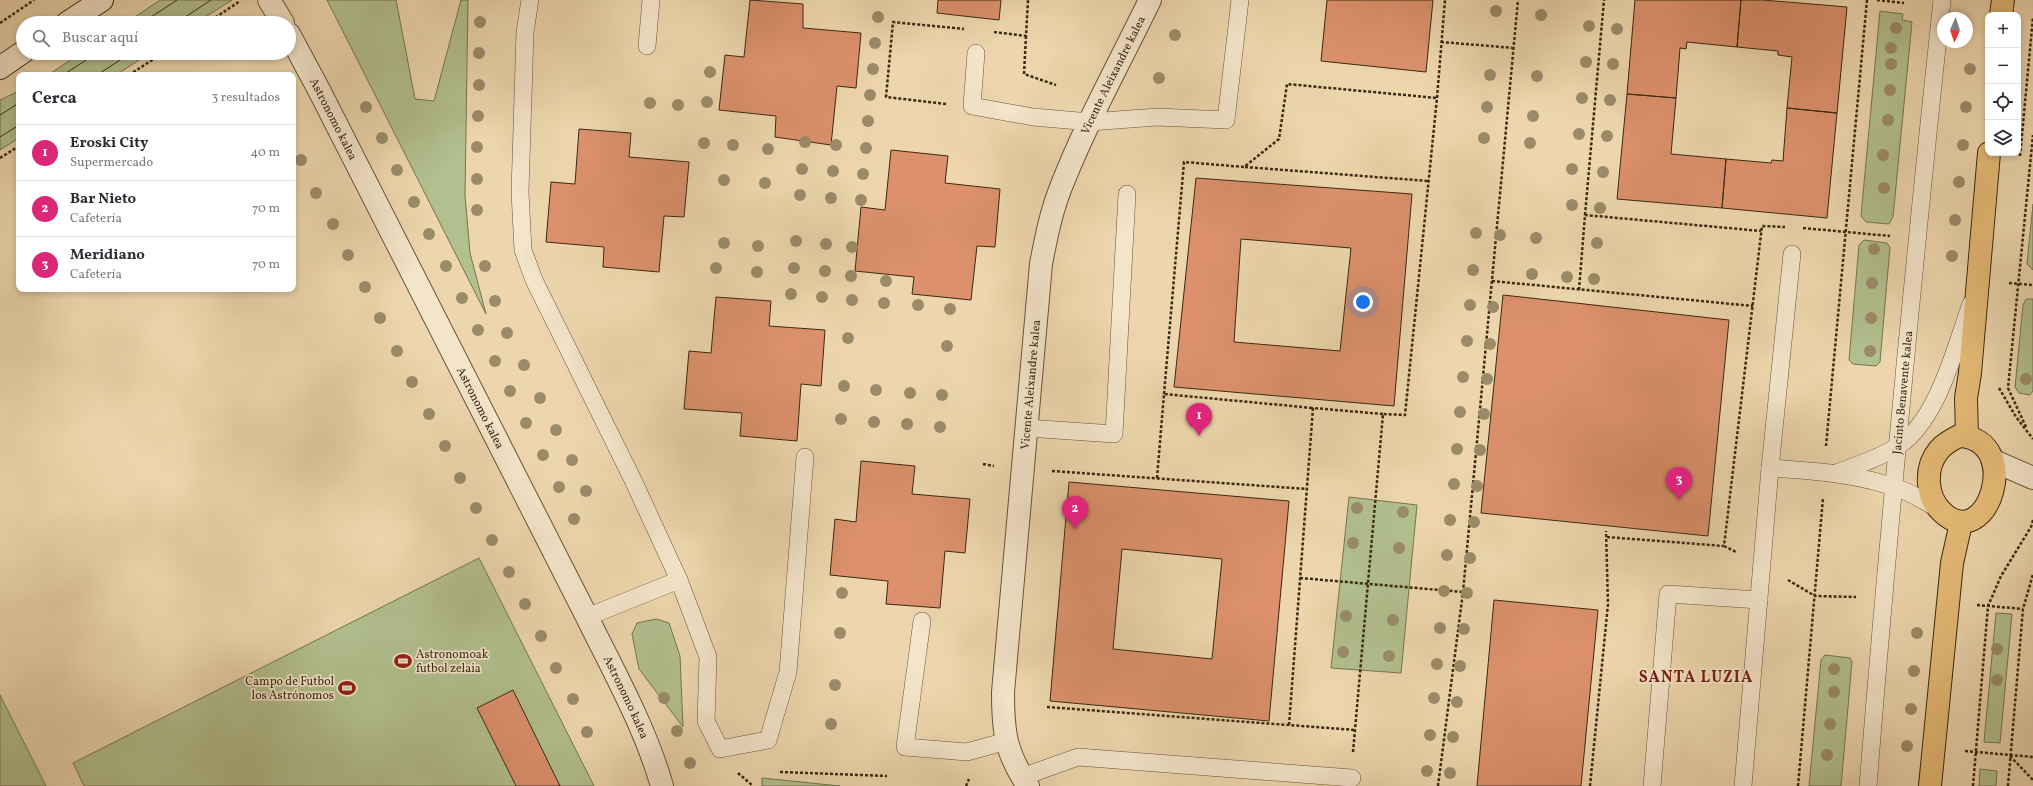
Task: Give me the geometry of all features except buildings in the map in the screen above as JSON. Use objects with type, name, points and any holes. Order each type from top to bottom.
[{"type":"main road","points":[[2002,12],[2003,0]]},
{"type":"main road","points":[[1967,436],[1966,398],[1970,373],[1989,156]]},
{"type":"main road","points":[[1959,436],[1967,436],[1976,439],[1983,445],[1994,461],[1994,477],[1991,495],[1978,518],[1961,523],[1950,519],[1940,510],[1933,500],[1929,487],[1929,474],[1932,462],[1938,451],[1948,442],[1959,436]]},
{"type":"main road","points":[[1930,786],[1948,596],[1952,563],[1961,523]]},
{"type":"street","points":[[78,16],[102,0]]},
{"type":"street","points":[[269,0],[278,16]]},
{"type":"street","name":"Vicente Aleixandre kalea","points":[[1025,782],[1010,755],[1003,722],[1003,692],[1042,264],[1048,228],[1060,188],[1090,122],[1150,0]]},
{"type":"street","name":"Astronomo kalea","points":[[296,47],[323,97],[587,617],[628,700],[658,771],[662,786]]},
{"type":"street","points":[[0,68],[16,57]]},
{"type":"street","points":[[1994,461],[2033,478]]},
{"type":"lane","points":[[530,0],[525,32],[520,192],[524,250],[534,280],[633,480],[679,580],[708,656],[706,721],[720,749],[768,740],[788,672],[805,457]]},
{"type":"lane","points":[[647,46],[651,0]]},
{"type":"lane","points":[[976,53],[972,106],[1033,117],[1090,122],[1157,117],[1226,120],[1240,0]]},
{"type":"lane","name":"Jacinto Benavente kalea","points":[[1868,786],[1917,238],[1942,0]]},
{"type":"lane","points":[[1027,428],[1114,434],[1127,194]]},
{"type":"lane","points":[[1743,786],[1770,468],[1792,254]]},
{"type":"lane","points":[[1830,472],[1868,462],[1898,446],[1924,421],[1941,387],[1978,285]]},
{"type":"lane","points":[[1770,468],[1830,472],[1894,487],[1907,491],[1940,510]]},
{"type":"lane","points":[[587,617],[679,580]]},
{"type":"lane","points":[[1652,786],[1668,594],[1759,600]]},
{"type":"lane","points":[[922,621],[905,747],[967,752],[1007,741]]},
{"type":"lane","points":[[1025,782],[1078,756],[1352,778]]},
{"type":"path","points":[[0,23],[34,0]]},
{"type":"path","points":[[217,16],[241,0]]},
{"type":"path","points":[[1028,0],[1024,74],[1056,85]]},
{"type":"path","points":[[1164,394],[1405,415],[1437,98],[1445,0]]},
{"type":"path","points":[[1438,786],[1463,592],[1518,0]]},
{"type":"path","points":[[1579,290],[1604,0]]},
{"type":"path","points":[[1798,786],[1830,472],[1867,0]]},
{"type":"path","points":[[1877,0],[1904,3]]},
{"type":"path","points":[[2020,162],[2033,15]]},
{"type":"path","points":[[971,30],[893,22],[886,97],[972,106]]},
{"type":"path","points":[[987,32],[1026,36]]},
{"type":"path","points":[[1441,42],[1514,48]]},
{"type":"path","points":[[134,72],[152,60]]},
{"type":"path","points":[[1244,167],[1279,139],[1287,84],[1437,98]]},
{"type":"path","points":[[2033,135],[2008,388],[2033,442]]},
{"type":"path","points":[[0,158],[16,148]]},
{"type":"path","points":[[1157,478],[1184,162],[1428,181]]},
{"type":"path","points":[[1585,214],[1761,231]]},
{"type":"path","points":[[2008,291],[2010,276]]},
{"type":"path","points":[[1492,281],[1753,306]]},
{"type":"path","points":[[2009,283],[2033,285]]},
{"type":"path","points":[[2000,382],[1999,390],[2033,438]]},
{"type":"path","points":[[1289,725],[1313,408]]},
{"type":"path","points":[[1352,778],[1383,414]]},
{"type":"path","points":[[1023,470],[1063,471],[1307,489]]},
{"type":"path","points":[[1973,786],[1988,606],[2001,576],[2031,527],[2033,520]]},
{"type":"path","points":[[1590,786],[1608,604],[1606,531]]},
{"type":"path","points":[[2008,786],[2022,609],[2033,574]]},
{"type":"path","points":[[1300,578],[1463,592]]},
{"type":"path","points":[[1047,707],[1355,730]]},
{"type":"path","points":[[1965,751],[2033,757]]},
{"type":"path","points":[[2010,756],[2033,780]]},
{"type":"path","points":[[780,772],[887,776]]},
{"type":"path","points":[[738,773],[753,786]]},
{"type":"path","points":[[966,786],[969,778]]},
{"type":"green space","points":[[160,0],[232,0],[207,16],[136,16]]},
{"type":"green space","points":[[327,0],[396,0],[415,99],[434,101],[461,0],[468,0],[465,195],[470,253],[486,314]]},
{"type":"green space","points":[[1880,11],[1903,14],[1902,20],[1912,22],[1893,217],[1889,224],[1866,222],[1861,216]]},
{"type":"green space","points":[[70,60],[139,60],[121,72],[52,72]]},
{"type":"green space","points":[[16,92],[16,140],[0,150],[0,100]]},
{"type":"green space","points":[[2033,204],[2033,270],[2027,264]]},
{"type":"green space","points":[[1864,240],[1887,243],[1890,247],[1880,362],[1876,366],[1853,364],[1849,360],[1859,245]]},
{"type":"green space","points":[[2026,299],[2033,299],[2033,391],[2030,395],[2019,393],[2015,387],[2023,305]]},
{"type":"green space","points":[[1349,497],[1417,505],[1401,673],[1331,668]]},
{"type":"green space","name":"Campo de Futbol los Astrónomos","points":[[479,558],[594,786],[84,786],[73,763]]},
{"type":"green space","points":[[1996,613],[2012,614],[2000,743],[1984,742]]},
{"type":"green space","points":[[656,619],[669,623],[680,656],[683,727],[639,669],[632,634],[637,623]]},
{"type":"green space","points":[[1825,655],[1850,658],[1852,662],[1841,786],[1809,786],[1821,660]]},
{"type":"green space","points":[[0,695],[46,786],[0,786]]},
{"type":"green space","points":[[1980,769],[1997,771],[1996,786],[1979,786]]},
{"type":"green space","points":[[762,778],[840,786],[762,786]]},
{"type":"tram line","points":[[153,16],[177,0]]},
{"type":"tram line","points":[[187,16],[211,0]]},
{"type":"tram line","points":[[68,72],[86,60]]},
{"type":"tram line","points":[[102,72],[120,60]]},
{"type":"tram line","points":[[0,115],[16,105]]},
{"type":"tram line","points":[[0,137],[16,127]]},
{"type":"place","name":"Eroski City","points":[[1199,436]]},
{"type":"place","name":"Meridiano","points":[[1679,500]]},
{"type":"place","name":"Bar Nieto","points":[[1075,529]]},
{"type":"place","name":"Astronomoak futbol zelaia","points":[[403,661]]},
{"type":"place","name":"Campo de Futbol los Astrónomos","points":[[347,688]]},
{"type":"district","name":"SANTA LUZIA","points":[[1696,676]]}]
